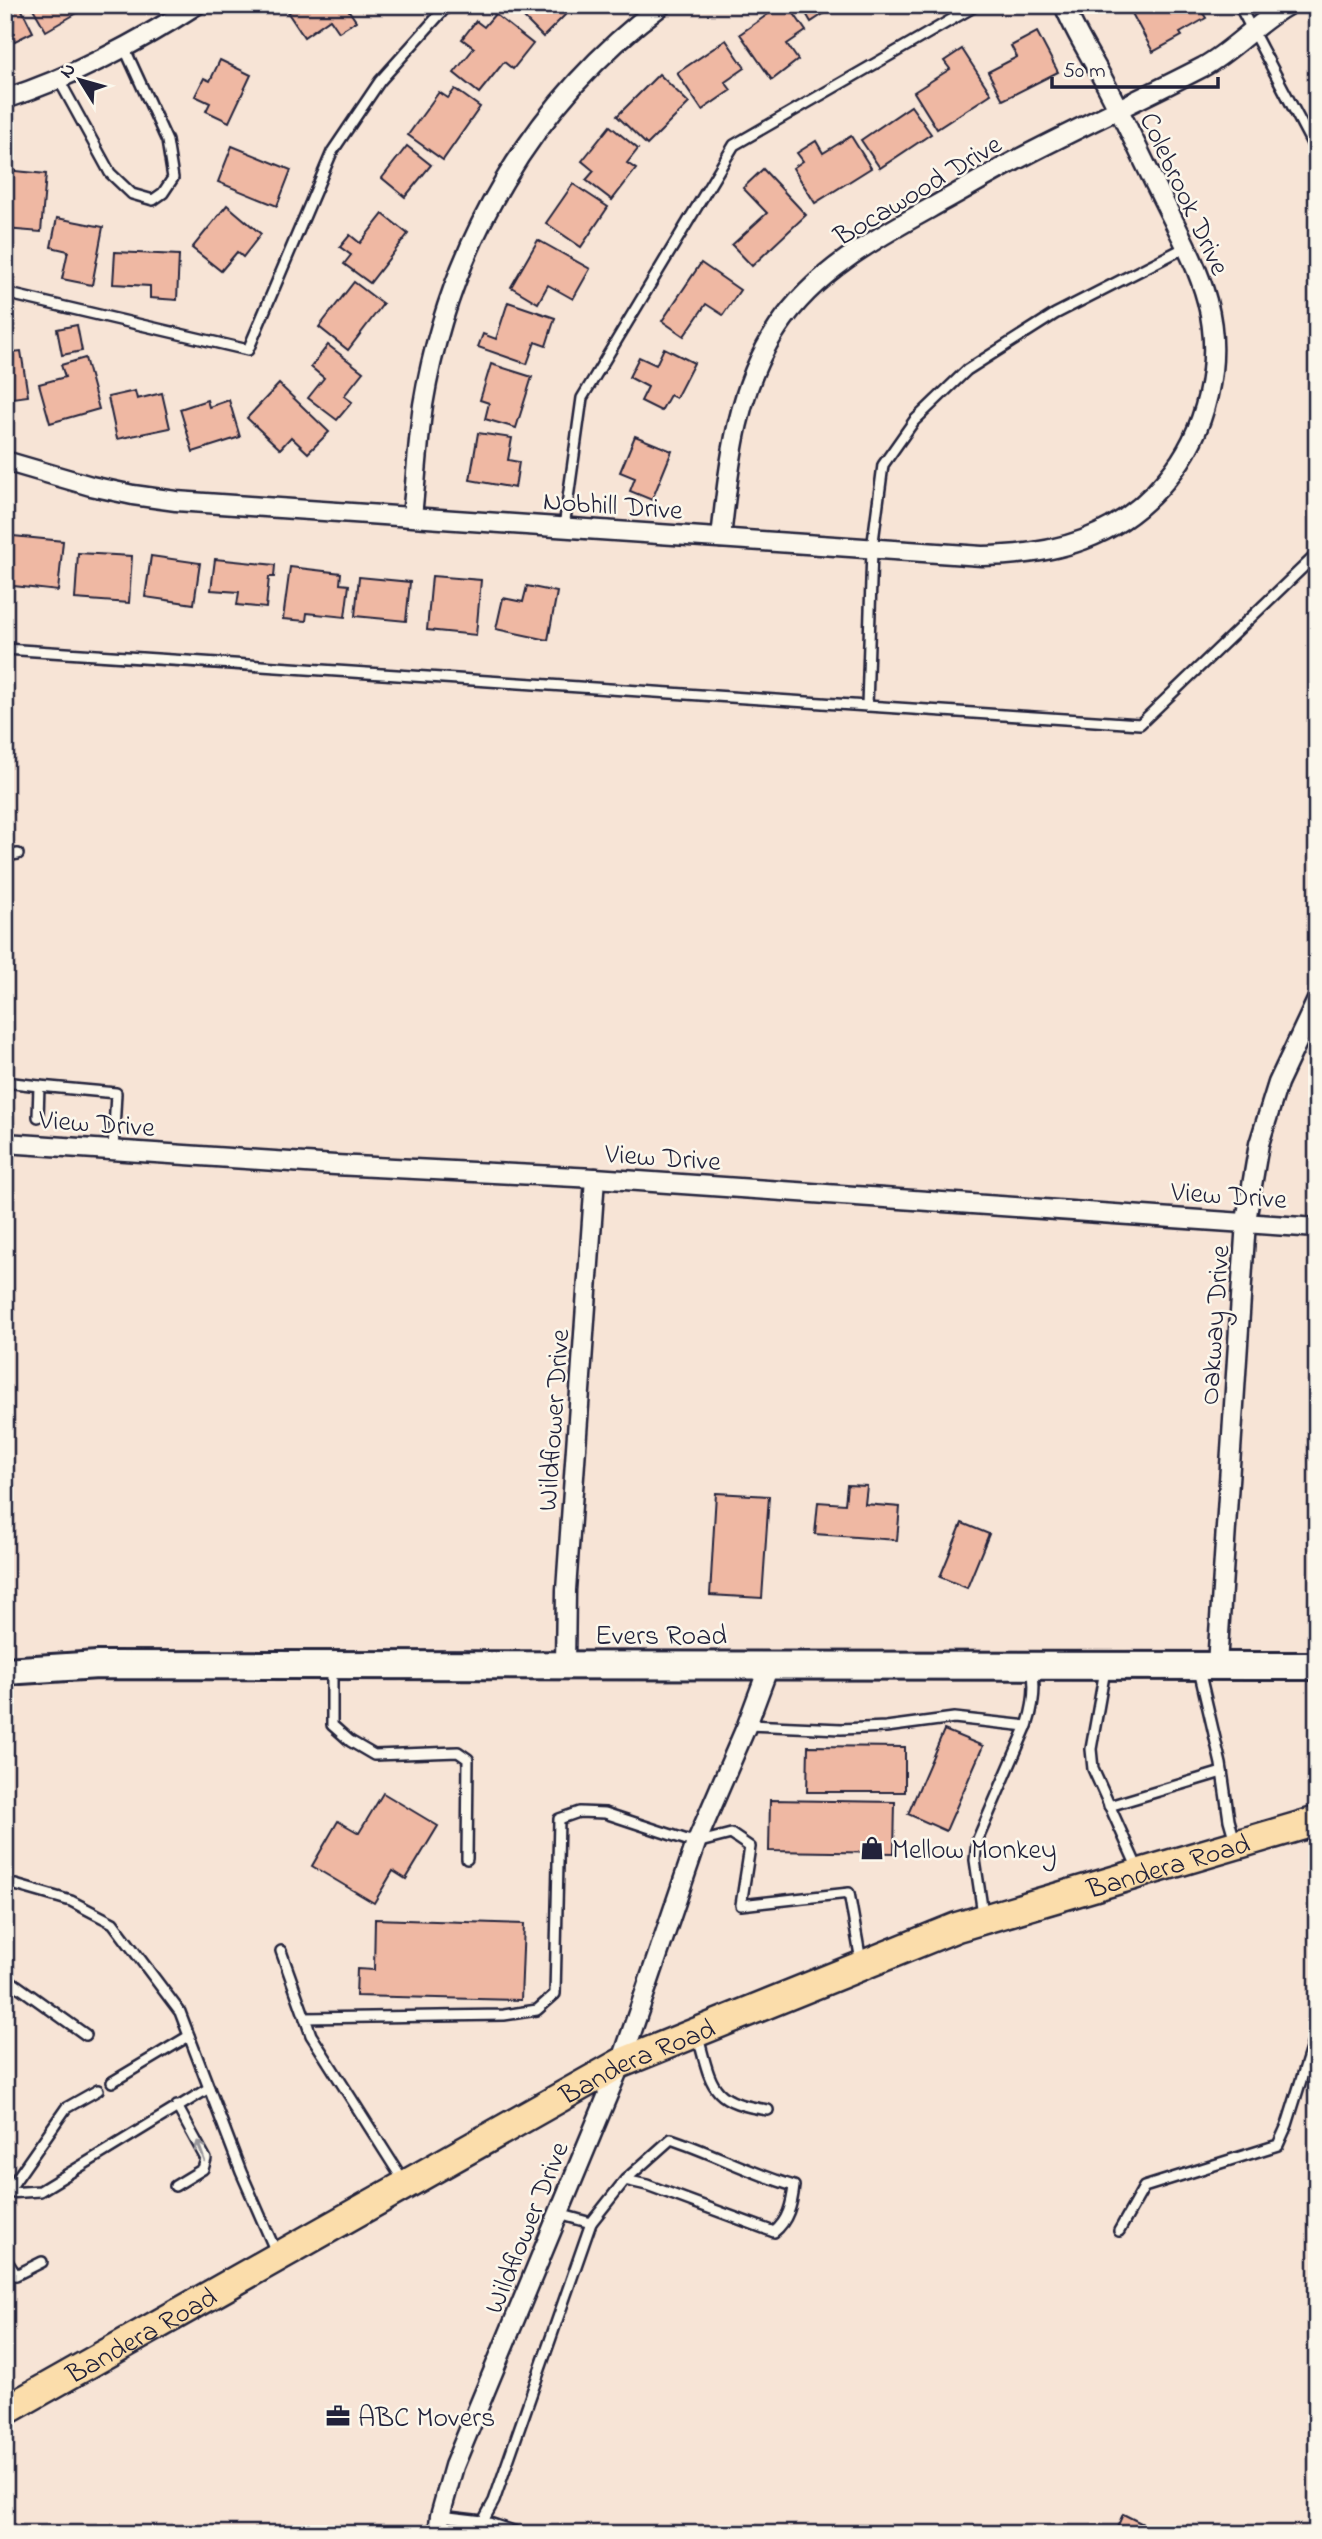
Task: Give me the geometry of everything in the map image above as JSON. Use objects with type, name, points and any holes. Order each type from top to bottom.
[{"type":"main road","name":"Evers Road","points":[[5,1671],[98,1665],[1317,1666]]},
{"type":"main road","name":"Bandera Road","points":[[5,2411],[621,2063],[957,1927],[1317,1821]]},
{"type":"street","points":[[5,99],[124,47],[166,25],[196,5]]},
{"type":"street","points":[[412,516],[424,404],[442,327],[464,258],[488,206],[536,131],[560,102],[625,32],[662,5]]},
{"type":"street","name":"Colebrook Drive","points":[[1064,5],[1186,247],[1207,302],[1213,347],[1211,387],[1196,434],[1186,454]]},
{"type":"street","name":"Bocawood Drive","points":[[721,538],[728,472],[743,402],[754,370],[780,324],[806,292],[849,257],[884,234],[1026,155],[1205,65],[1237,45],[1288,5]]},
{"type":"street","name":"Nobhill Drive","points":[[5,461],[91,486],[176,501],[872,549],[1020,556],[1069,546],[1108,529],[1144,504],[1174,472],[1186,454]]},
{"type":"street","name":"Oakway Drive","points":[[1207,1665],[1246,1221],[1259,1144],[1278,1083],[1317,1000]]},
{"type":"street","name":"View Drive","points":[[5,1143],[335,1166],[595,1178],[1317,1228]]},
{"type":"street","name":"Wildflower Drive","points":[[565,1666],[566,1590],[595,1178]]},
{"type":"street","name":"Wildflower Drive","points":[[439,2525],[454,2466],[621,2063],[696,1843],[747,1725],[769,1665]]},
{"type":"lane","points":[[5,293],[248,351],[332,152],[380,81],[448,5]]},
{"type":"lane","points":[[564,527],[582,398],[734,145],[977,5]]},
{"type":"lane","points":[[1239,5],[1317,153]]},
{"type":"lane","points":[[58,78],[110,173],[132,194],[153,200],[163,193],[173,178],[167,141],[124,47]]},
{"type":"lane","points":[[867,706],[872,549],[883,465],[914,421],[967,370],[1055,314],[1186,247]]},
{"type":"lane","points":[[5,649],[1140,724],[1317,554]]},
{"type":"lane","points":[[5,856],[18,854]]},
{"type":"lane","points":[[5,1082],[116,1093],[113,1150]]},
{"type":"lane","points":[[38,1086],[38,1117]]},
{"type":"lane","points":[[332,1665],[332,1725],[349,1741],[374,1755],[458,1752],[468,1759],[467,1859]]},
{"type":"lane","points":[[984,1919],[975,1860],[977,1841],[1034,1704],[1035,1682],[1032,1665]]},
{"type":"lane","points":[[1106,1665],[1091,1749],[1093,1769],[1140,1874]]},
{"type":"lane","points":[[1207,1665],[1229,1820],[1237,1845]]},
{"type":"lane","points":[[747,1725],[852,1729],[954,1718],[1027,1726]]},
{"type":"lane","points":[[1109,1806],[1222,1772]]},
{"type":"lane","points":[[305,2018],[504,2015],[537,2010],[555,1994],[559,1819],[579,1812],[606,1813],[696,1843],[731,1834],[750,1847],[741,1905],[849,1893],[861,1966]]},
{"type":"lane","points":[[5,1882],[71,1901],[113,1923],[180,2012],[241,2172],[278,2257]]},
{"type":"lane","points":[[281,1951],[311,2035],[406,2185]]},
{"type":"lane","points":[[5,1977],[86,2035]]},
{"type":"lane","points":[[1119,2231],[1144,2187],[1278,2145],[1287,2125],[1317,2029]]},
{"type":"lane","points":[[696,2032],[710,2084],[723,2098],[744,2107],[768,2110]]},
{"type":"lane","points":[[111,2082],[189,2036]]},
{"type":"lane","points":[[6,2194],[40,2191],[209,2088]]},
{"type":"lane","points":[[6,2194],[66,2108],[98,2090]]},
{"type":"lane","points":[[175,2186],[203,2169],[205,2159],[177,2106]]},
{"type":"lane","points":[[483,2521],[494,2501],[591,2223],[625,2180],[671,2140],[697,2147],[770,2179],[794,2186],[792,2201],[783,2225],[774,2232],[647,2185],[625,2180]]},
{"type":"lane","points":[[559,2214],[591,2223]]},
{"type":"lane","points":[[5,2258],[16,2276],[42,2262]]},
{"type":"lane","points":[[439,2525],[483,2521],[522,2534]]},
{"type":"building","points":[[31,5],[91,5],[46,31]]},
{"type":"building","points":[[300,5],[345,5],[356,21],[339,32],[330,19],[304,37],[288,13]]},
{"type":"building","points":[[529,5],[575,5],[543,37],[520,14]]},
{"type":"building","points":[[781,5],[788,5],[806,31],[787,44],[798,60],[772,80],[740,34]]},
{"type":"building","points":[[801,5],[837,5],[811,22]]},
{"type":"building","points":[[1198,5],[1206,18],[1180,33],[1182,36],[1153,52],[1128,6]]},
{"type":"building","points":[[20,6],[33,32],[5,46],[5,14]]},
{"type":"building","points":[[495,14],[533,44],[513,69],[504,62],[479,93],[454,73],[474,48],[462,39],[476,21],[484,27]]},
{"type":"building","points":[[1037,32],[1058,72],[1003,100],[988,72],[1017,57],[1011,46]]},
{"type":"building","points":[[726,40],[745,68],[725,82],[731,90],[702,110],[677,73]]},
{"type":"building","points":[[962,49],[991,94],[937,129],[914,92],[950,69],[944,61]]},
{"type":"building","points":[[220,60],[251,75],[229,122],[206,111],[210,103],[195,96],[204,78],[210,81]]},
{"type":"building","points":[[659,74],[689,103],[647,145],[617,116]]},
{"type":"building","points":[[455,89],[480,107],[443,160],[408,135],[439,92],[448,98]]},
{"type":"building","points":[[911,106],[931,134],[880,168],[861,140]]},
{"type":"building","points":[[610,126],[638,149],[627,163],[636,169],[612,200],[586,180],[594,171],[582,161]]},
{"type":"building","points":[[851,136],[871,168],[815,203],[793,168],[803,161],[797,153],[816,141],[823,153]]},
{"type":"building","points":[[232,146],[291,170],[277,206],[218,182]]},
{"type":"building","points":[[407,146],[431,165],[405,197],[382,178]]},
{"type":"building","points":[[763,169],[806,215],[752,266],[732,245],[767,213],[743,188]]},
{"type":"building","points":[[5,170],[46,174],[41,232],[5,229]]},
{"type":"building","points":[[573,184],[608,207],[581,247],[546,223]]},
{"type":"building","points":[[227,205],[261,234],[243,257],[237,252],[221,271],[192,248]]},
{"type":"building","points":[[383,214],[408,234],[370,283],[344,264],[351,255],[340,247],[350,235],[360,243]]},
{"type":"building","points":[[57,218],[103,227],[92,285],[62,279],[68,251],[51,247]]},
{"type":"building","points":[[538,240],[590,269],[573,299],[548,285],[538,303],[511,287]]},
{"type":"building","points":[[115,252],[179,255],[177,300],[150,298],[150,286],[113,284]]},
{"type":"building","points":[[701,263],[740,290],[723,315],[706,304],[684,336],[662,321]]},
{"type":"building","points":[[354,282],[383,304],[348,350],[319,327]]},
{"type":"building","points":[[508,302],[555,318],[546,346],[535,342],[527,364],[478,347],[483,334],[496,339]]},
{"type":"building","points":[[77,325],[82,351],[62,355],[57,329]]},
{"type":"building","points":[[328,345],[363,372],[344,396],[352,402],[337,420],[308,398],[324,378],[311,367]]},
{"type":"building","points":[[664,348],[694,363],[676,398],[670,395],[661,411],[641,401],[648,387],[629,377],[639,357],[656,365]]},
{"type":"building","points":[[21,351],[28,396],[5,399],[5,353]]},
{"type":"building","points":[[85,358],[99,409],[50,423],[39,384],[65,377],[61,365]]},
{"type":"building","points":[[491,364],[532,377],[516,428],[485,419],[489,403],[480,400]]},
{"type":"building","points":[[279,384],[329,432],[308,453],[291,437],[280,449],[247,418]]},
{"type":"building","points":[[135,391],[137,399],[162,393],[170,428],[117,439],[108,397]]},
{"type":"building","points":[[207,400],[209,407],[229,400],[240,437],[193,452],[180,409]]},
{"type":"building","points":[[478,433],[512,438],[508,460],[519,462],[515,488],[470,480]]},
{"type":"building","points":[[635,436],[672,451],[652,500],[630,491],[635,478],[620,472]]},
{"type":"building","points":[[13,536],[63,541],[58,591],[5,585],[5,556],[11,557]]},
{"type":"building","points":[[78,553],[132,556],[129,603],[75,599]]},
{"type":"building","points":[[151,556],[200,563],[194,604],[145,597]]},
{"type":"building","points":[[215,559],[275,565],[274,577],[269,577],[266,608],[237,605],[239,592],[211,590]]},
{"type":"building","points":[[290,567],[341,573],[340,584],[349,585],[345,617],[307,613],[306,621],[283,619]]},
{"type":"building","points":[[432,576],[481,580],[476,635],[427,630]]},
{"type":"building","points":[[359,577],[410,582],[406,621],[355,616]]},
{"type":"building","points":[[527,586],[557,592],[548,640],[496,629],[503,598],[523,602]]},
{"type":"building","points":[[847,1485],[867,1486],[865,1504],[900,1507],[897,1540],[815,1534],[818,1502],[845,1504]]},
{"type":"building","points":[[716,1493],[769,1496],[762,1598],[710,1595]]},
{"type":"building","points":[[962,1523],[989,1534],[967,1588],[940,1577]]},
{"type":"building","points":[[944,1730],[983,1746],[946,1831],[908,1814]]},
{"type":"building","points":[[808,1746],[905,1747],[905,1792],[807,1792]]},
{"type":"building","points":[[383,1793],[438,1826],[406,1879],[393,1871],[374,1903],[312,1866],[338,1821],[359,1833]]},
{"type":"building","points":[[770,1800],[895,1802],[894,1853],[769,1851]]},
{"type":"building","points":[[375,1919],[524,1924],[521,2000],[356,1996],[357,1969],[374,1970]]},
{"type":"building","points":[[1123,2514],[1163,2534],[1114,2534]]},
{"type":"place","name":"Mellow Monkey","points":[[872,1848]]},
{"type":"place","name":"ABC Movers","points":[[338,2416]]}]
